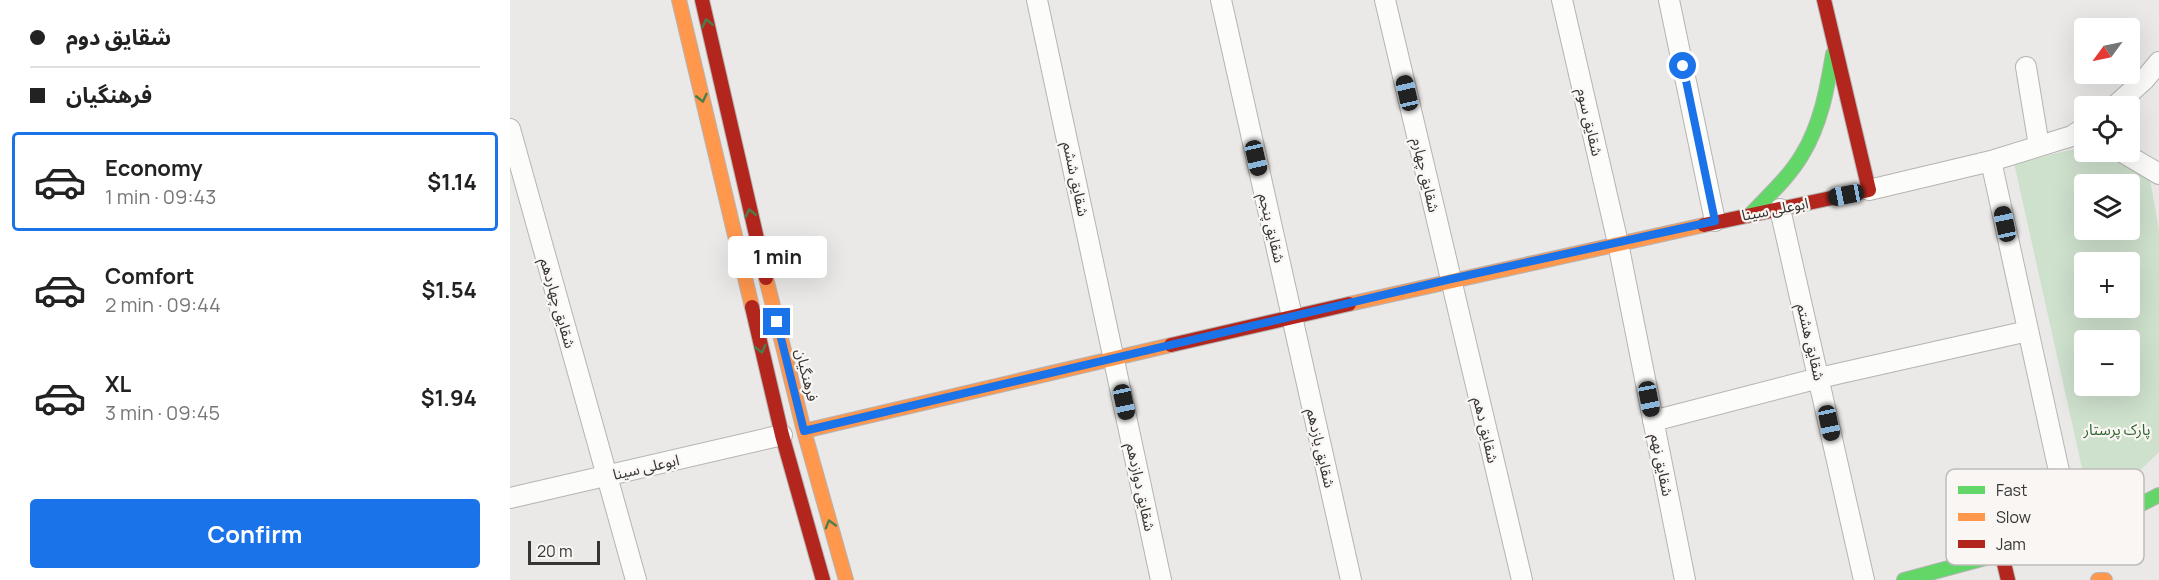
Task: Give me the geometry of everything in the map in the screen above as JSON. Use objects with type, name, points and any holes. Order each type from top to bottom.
[{"type":"street","points":[[679,0],[782,435],[823,580]]},
{"type":"street","name":"فرهنگیان","points":[[702,0],[755,234],[804,431],[846,580]]},
{"type":"street","name":"شقایق ششم","points":[[1037,0],[1114,358]]},
{"type":"street","name":"شقایق پنجم","points":[[1221,0],[1292,316]]},
{"type":"street","name":"شقایق چهارم","points":[[1385,0],[1451,279]]},
{"type":"street","name":"شقایق سوم","points":[[1562,0],[1618,243]]},
{"type":"street","points":[[1669,0],[1715,221]]},
{"type":"street","points":[[1824,0],[1869,190],[1991,161],[2074,136]]},
{"type":"street","points":[[1751,214],[1792,170],[1813,136],[1826,93],[1835,44]]},
{"type":"street","points":[[2126,96],[2159,62]]},
{"type":"street","points":[[2026,67],[2039,146]]},
{"type":"street","name":"شقایق چهاردهم","points":[[510,129],[636,580]]},
{"type":"street","points":[[1991,161],[2058,469]]},
{"type":"street","points":[[2139,162],[2159,174]]},
{"type":"street","name":"ابوعلی سینا","points":[[804,431],[1451,279],[1869,190]]},
{"type":"street","name":"شقایق هشتم","points":[[1780,209],[1864,580]]},
{"type":"street","name":"شقایق نهم","points":[[1618,243],[1685,580]]},
{"type":"street","name":"شقایق دهم","points":[[1451,279],[1522,580]]},
{"type":"street","name":"شقایق یازدهم","points":[[1292,316],[1351,580]]},
{"type":"street","points":[[1653,421],[1819,378],[2028,331]]},
{"type":"street","name":"شقایق دوازدهم","points":[[1114,358],[1161,580]]},
{"type":"street","name":"ابوعلی سینا","points":[[510,498],[782,435]]},
{"type":"street","points":[[2144,503],[2159,495]]},
{"type":"street","points":[[1904,580],[1963,565]]},
{"type":"street","points":[[2004,565],[2008,580]]},
{"type":"street","points":[[2097,580],[2105,580]]},
{"type":"green space","name":"پارک پرستار","points":[[2074,149],[2074,162],[2130,162],[2150,179],[2159,230],[2159,452],[2142,469],[2082,469],[2014,163]]},
{"type":"traffic: fast","points":[[1751,214],[1791,171],[1809,143],[1822,106],[1833,54]]},
{"type":"traffic: fast","points":[[2144,503],[2159,495]]},
{"type":"traffic: fast","points":[[1904,580],[1960,565]]},
{"type":"traffic: slow","points":[[679,0],[752,307]]},
{"type":"traffic: slow","points":[[1349,304],[1704,225]]},
{"type":"traffic: slow","points":[[766,278],[804,431],[846,580]]},
{"type":"traffic: slow","points":[[804,431],[1171,345]]},
{"type":"traffic: slow","points":[[2098,580],[2105,580]]},
{"type":"traffic: jam","points":[[702,0],[766,278]]},
{"type":"traffic: jam","points":[[1704,225],[1869,190],[1824,0]]},
{"type":"traffic: jam","points":[[1171,345],[1349,304]]},
{"type":"traffic: jam","points":[[752,307],[782,435],[823,580]]},
{"type":"traffic: jam","points":[[2004,565],[2008,580]]},
{"type":"route","points":[[777,322],[804,431],[1451,279],[1715,221],[1683,66]]}]
